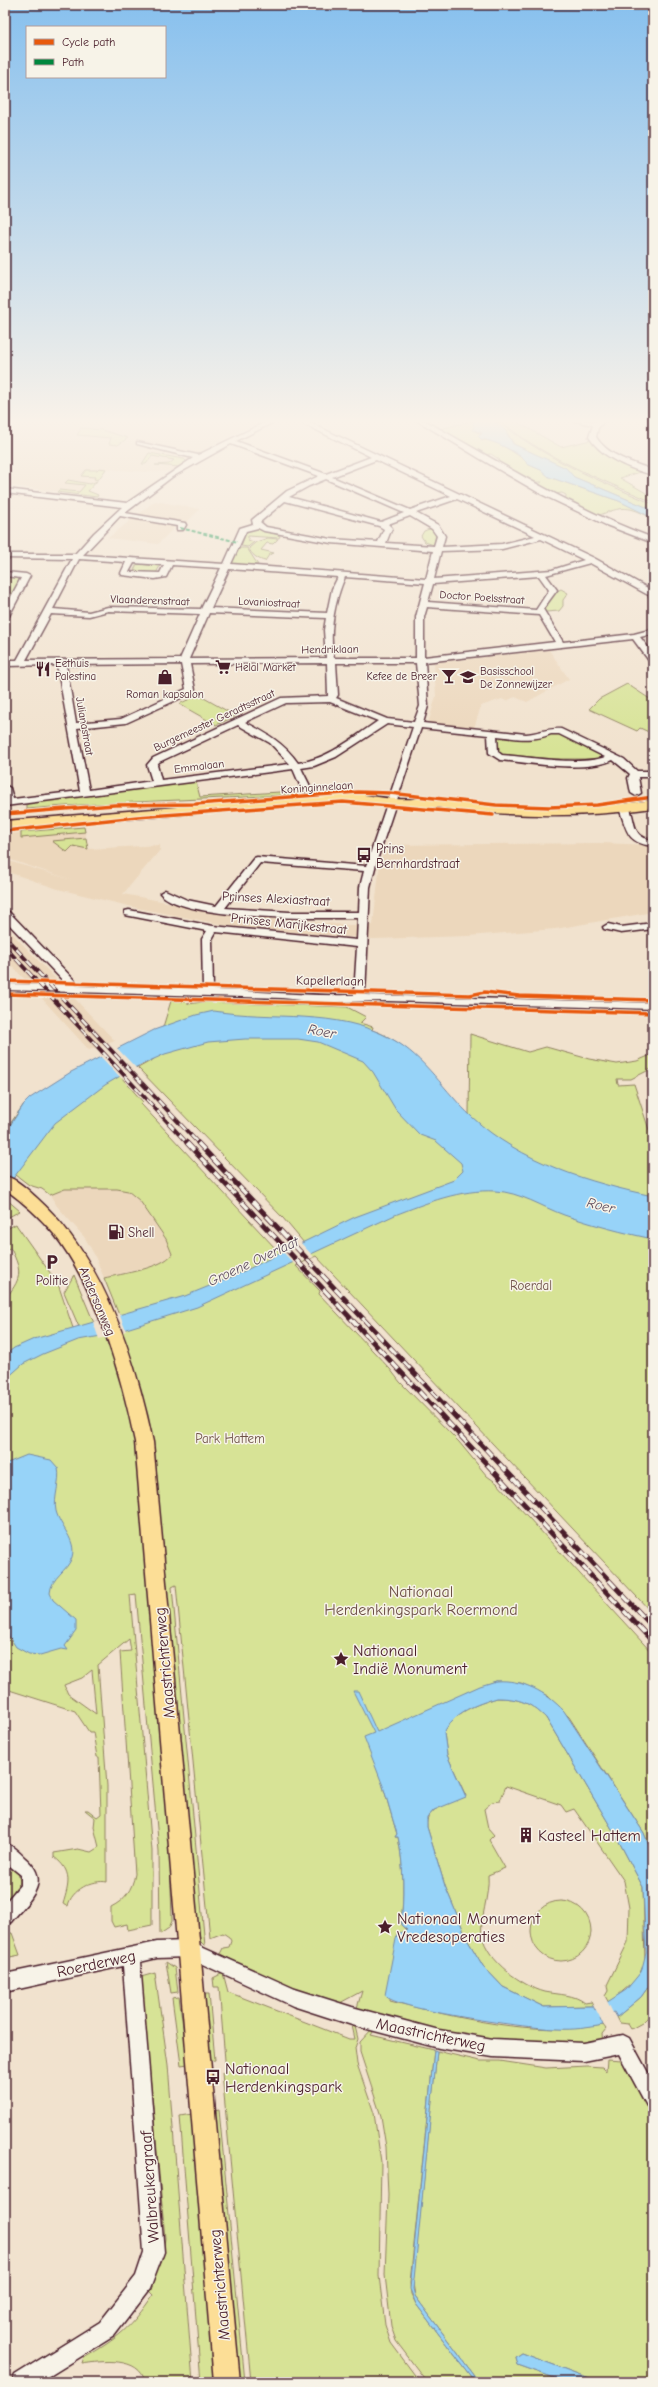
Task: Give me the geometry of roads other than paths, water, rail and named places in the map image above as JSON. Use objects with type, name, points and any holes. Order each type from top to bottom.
[{"type":"main road","name":"Koninginnelaan","points":[[5,825],[353,797],[535,810],[624,808],[653,804]]},
{"type":"main road","name":"Koninginnelaan","points":[[5,820],[134,809],[210,808]]},
{"type":"main road","name":"Andersonweg","points":[[11,1185],[57,1225],[78,1256],[94,1286],[127,1373]]},
{"type":"main road","name":"Maastrichterweg","points":[[127,1373],[139,1414],[147,1458],[188,1949],[227,2382]]},
{"type":"street","points":[[20,663],[77,557],[105,529]]},
{"type":"street","points":[[72,726],[123,721],[188,692],[191,688],[184,657],[225,566],[243,530],[247,529]]},
{"type":"street","points":[[273,529],[331,541],[437,550],[482,550],[501,548],[542,536]]},
{"type":"street","points":[[381,545],[387,529]]},
{"type":"street","points":[[358,999],[365,887],[392,800],[419,725],[424,706],[419,630],[422,604],[441,536],[439,531],[436,529]]},
{"type":"street","points":[[528,529],[591,560],[653,594]]},
{"type":"street","points":[[621,529],[653,541]]},
{"type":"street","points":[[5,556],[77,557],[131,560],[428,582],[541,573],[569,568],[591,560]]},
{"type":"street","points":[[131,560],[125,573],[155,577],[163,575],[170,563]]},
{"type":"street","points":[[541,573],[553,590],[539,609],[560,644]]},
{"type":"street","points":[[5,574],[26,576],[6,612]]},
{"type":"street","points":[[342,576],[336,589],[328,635],[334,695],[331,698],[385,721],[492,733],[534,736],[556,731],[627,764],[635,774]]},
{"type":"street","name":"Doctor Poelsstraat","points":[[422,604],[541,613]]},
{"type":"street","name":"Vlaanderenstraat","points":[[48,611],[89,614],[108,609],[205,611]]},
{"type":"street","name":"Lovaniostraat","points":[[205,611],[331,616]]},
{"type":"street","name":"Hendriklaan","points":[[5,663],[421,660],[635,636],[653,631]]},
{"type":"street","points":[[635,636],[653,660]]},
{"type":"street","name":"Julianastraat","points":[[61,663],[85,793]]},
{"type":"street","name":"Burgemeester Geradtsstraat","points":[[157,783],[153,762],[284,700],[331,698]]},
{"type":"street","name":"Emmalaan","points":[[7,803],[311,764],[333,755],[385,721]]},
{"type":"street","points":[[239,722],[275,742],[297,766],[307,790]]},
{"type":"street","points":[[492,733],[494,753],[500,758],[603,762],[613,757]]},
{"type":"street","points":[[635,774],[653,774]]},
{"type":"street","points":[[635,774],[633,778],[636,793]]},
{"type":"street","points":[[5,788],[7,803]]},
{"type":"street","points":[[624,808],[634,837],[638,841],[653,843]]},
{"type":"street","points":[[219,909],[257,860],[370,869]]},
{"type":"street","name":"Prinses Alexiastraat","points":[[165,893],[179,901],[242,912],[363,915]]},
{"type":"street","name":"Prinses Marijkestraat","points":[[129,913],[213,929],[362,944]]},
{"type":"street","points":[[5,914],[71,983],[71,988]]},
{"type":"street","points":[[608,927],[620,930],[653,926]]},
{"type":"street","name":"Prinses Marijkestraat","points":[[208,993],[207,939],[213,929]]},
{"type":"street","name":"Kapellerlaan","points":[[5,987],[282,995],[320,1000],[358,999],[653,1006]]},
{"type":"street","points":[[5,1852],[29,1872],[29,1887],[5,1916]]},
{"type":"street","name":"Roerderweg","points":[[5,1983],[157,1950],[188,1949]]},
{"type":"street","name":"Maastrichterweg","points":[[188,1949],[294,1996],[352,2016],[439,2038],[493,2048],[584,2052],[623,2044],[653,2100]]},
{"type":"street","name":"Walbreukergraaf","points":[[22,2382],[107,2329],[143,2282],[154,2252],[132,1956]]},
{"type":"water","name":"Roer","points":[[214,1011],[236,1014],[327,1019],[371,1029],[392,1039],[415,1055],[472,1117],[491,1133],[512,1146],[534,1158],[581,1177],[629,1191],[653,1196],[653,1239],[575,1219],[513,1194],[495,1191],[469,1192],[431,1202],[395,1215],[197,1307],[107,1335],[78,1340],[43,1354],[23,1364],[5,1380],[5,1355],[14,1348],[34,1339],[185,1296],[234,1276],[355,1217],[454,1180],[463,1171],[461,1163],[436,1141],[420,1135],[396,1110],[373,1072],[363,1061],[318,1042],[298,1039],[245,1039],[208,1042],[165,1054],[134,1068],[105,1085],[55,1123],[5,1189],[5,1133],[24,1104],[30,1098],[71,1072],[154,1030],[196,1015]]},
{"type":"water","points":[[27,1455],[51,1460],[58,1468],[59,1479],[55,1506],[58,1517],[70,1539],[73,1551],[70,1562],[56,1578],[51,1587],[50,1593],[53,1600],[76,1620],[76,1631],[65,1646],[68,1650],[61,1649],[40,1655],[29,1654],[16,1647],[5,1630],[5,1464]]},
{"type":"water","points":[[496,1681],[515,1682],[533,1688],[557,1704],[564,1711],[644,1833],[653,1856],[653,1980],[641,1997],[617,2017],[614,2012],[600,2018],[603,2025],[564,2029],[522,2026],[466,2018],[412,2007],[394,2001],[385,1995],[397,1934],[407,1930],[401,1925],[403,1892],[401,1859],[398,1837],[395,1837],[397,1834],[383,1786],[364,1737],[374,1733],[353,1691],[358,1691],[377,1732],[480,1686]],"holes":[[[497,1698],[512,1699],[524,1702],[546,1718],[615,1834],[643,1887],[646,1953],[641,1972],[626,1990],[595,2010],[593,2006],[544,2007],[503,1987],[483,1966],[468,1941],[445,1886],[427,1827],[427,1818],[434,1810],[466,1797],[447,1755],[444,1733],[459,1714],[474,1706]]]},
{"type":"water","points":[[434,2050],[437,2051],[413,2289],[415,2296],[479,2382],[475,2382],[416,2304],[410,2289]]},
{"type":"water","points":[[522,2353],[599,2382],[566,2382],[518,2365],[516,2357]]},
{"type":"railway","points":[[5,937],[199,1144]]},
{"type":"railway","points":[[5,947],[188,1144]]},
{"type":"railway","points":[[187,1143],[653,1642]]},
{"type":"railway","points":[[198,1143],[653,1627]]},
{"type":"place","name":"Helal Market","points":[[223,667]]},
{"type":"place","name":"Eethuis Palestina","points":[[43,669]]},
{"type":"place","name":"Kefee de Breer","points":[[449,676]]},
{"type":"place","name":"Roman kapsalon","points":[[165,677]]},
{"type":"place","name":"Basisschool De Zonnewijzer","points":[[468,677]]},
{"type":"place","name":"Prins Bernhardstraat","points":[[364,855]]},
{"type":"place","name":"Shell","points":[[116,1232]]},
{"type":"place","name":"Politie","points":[[52,1262]]},
{"type":"place","name":"Nationaal Indië Monument","points":[[341,1659]]},
{"type":"place","name":"Kasteel Hattem","points":[[526,1835]]},
{"type":"place","name":"Nationaal Monument Vredesoperaties","points":[[385,1927]]},
{"type":"place","name":"Nationaal Herdenkingspark","points":[[213,2077]]},
{"type":"water label","name":"Groene Overlaat","points":[[253,1261]]},
{"type":"park label","name":"Roerdal","points":[[531,1285]]},
{"type":"park label","name":"Park Hattem","points":[[230,1438]]},
{"type":"park label","name":"Nationaal Herdenkingspark Roermond","points":[[421,1600]]}]
